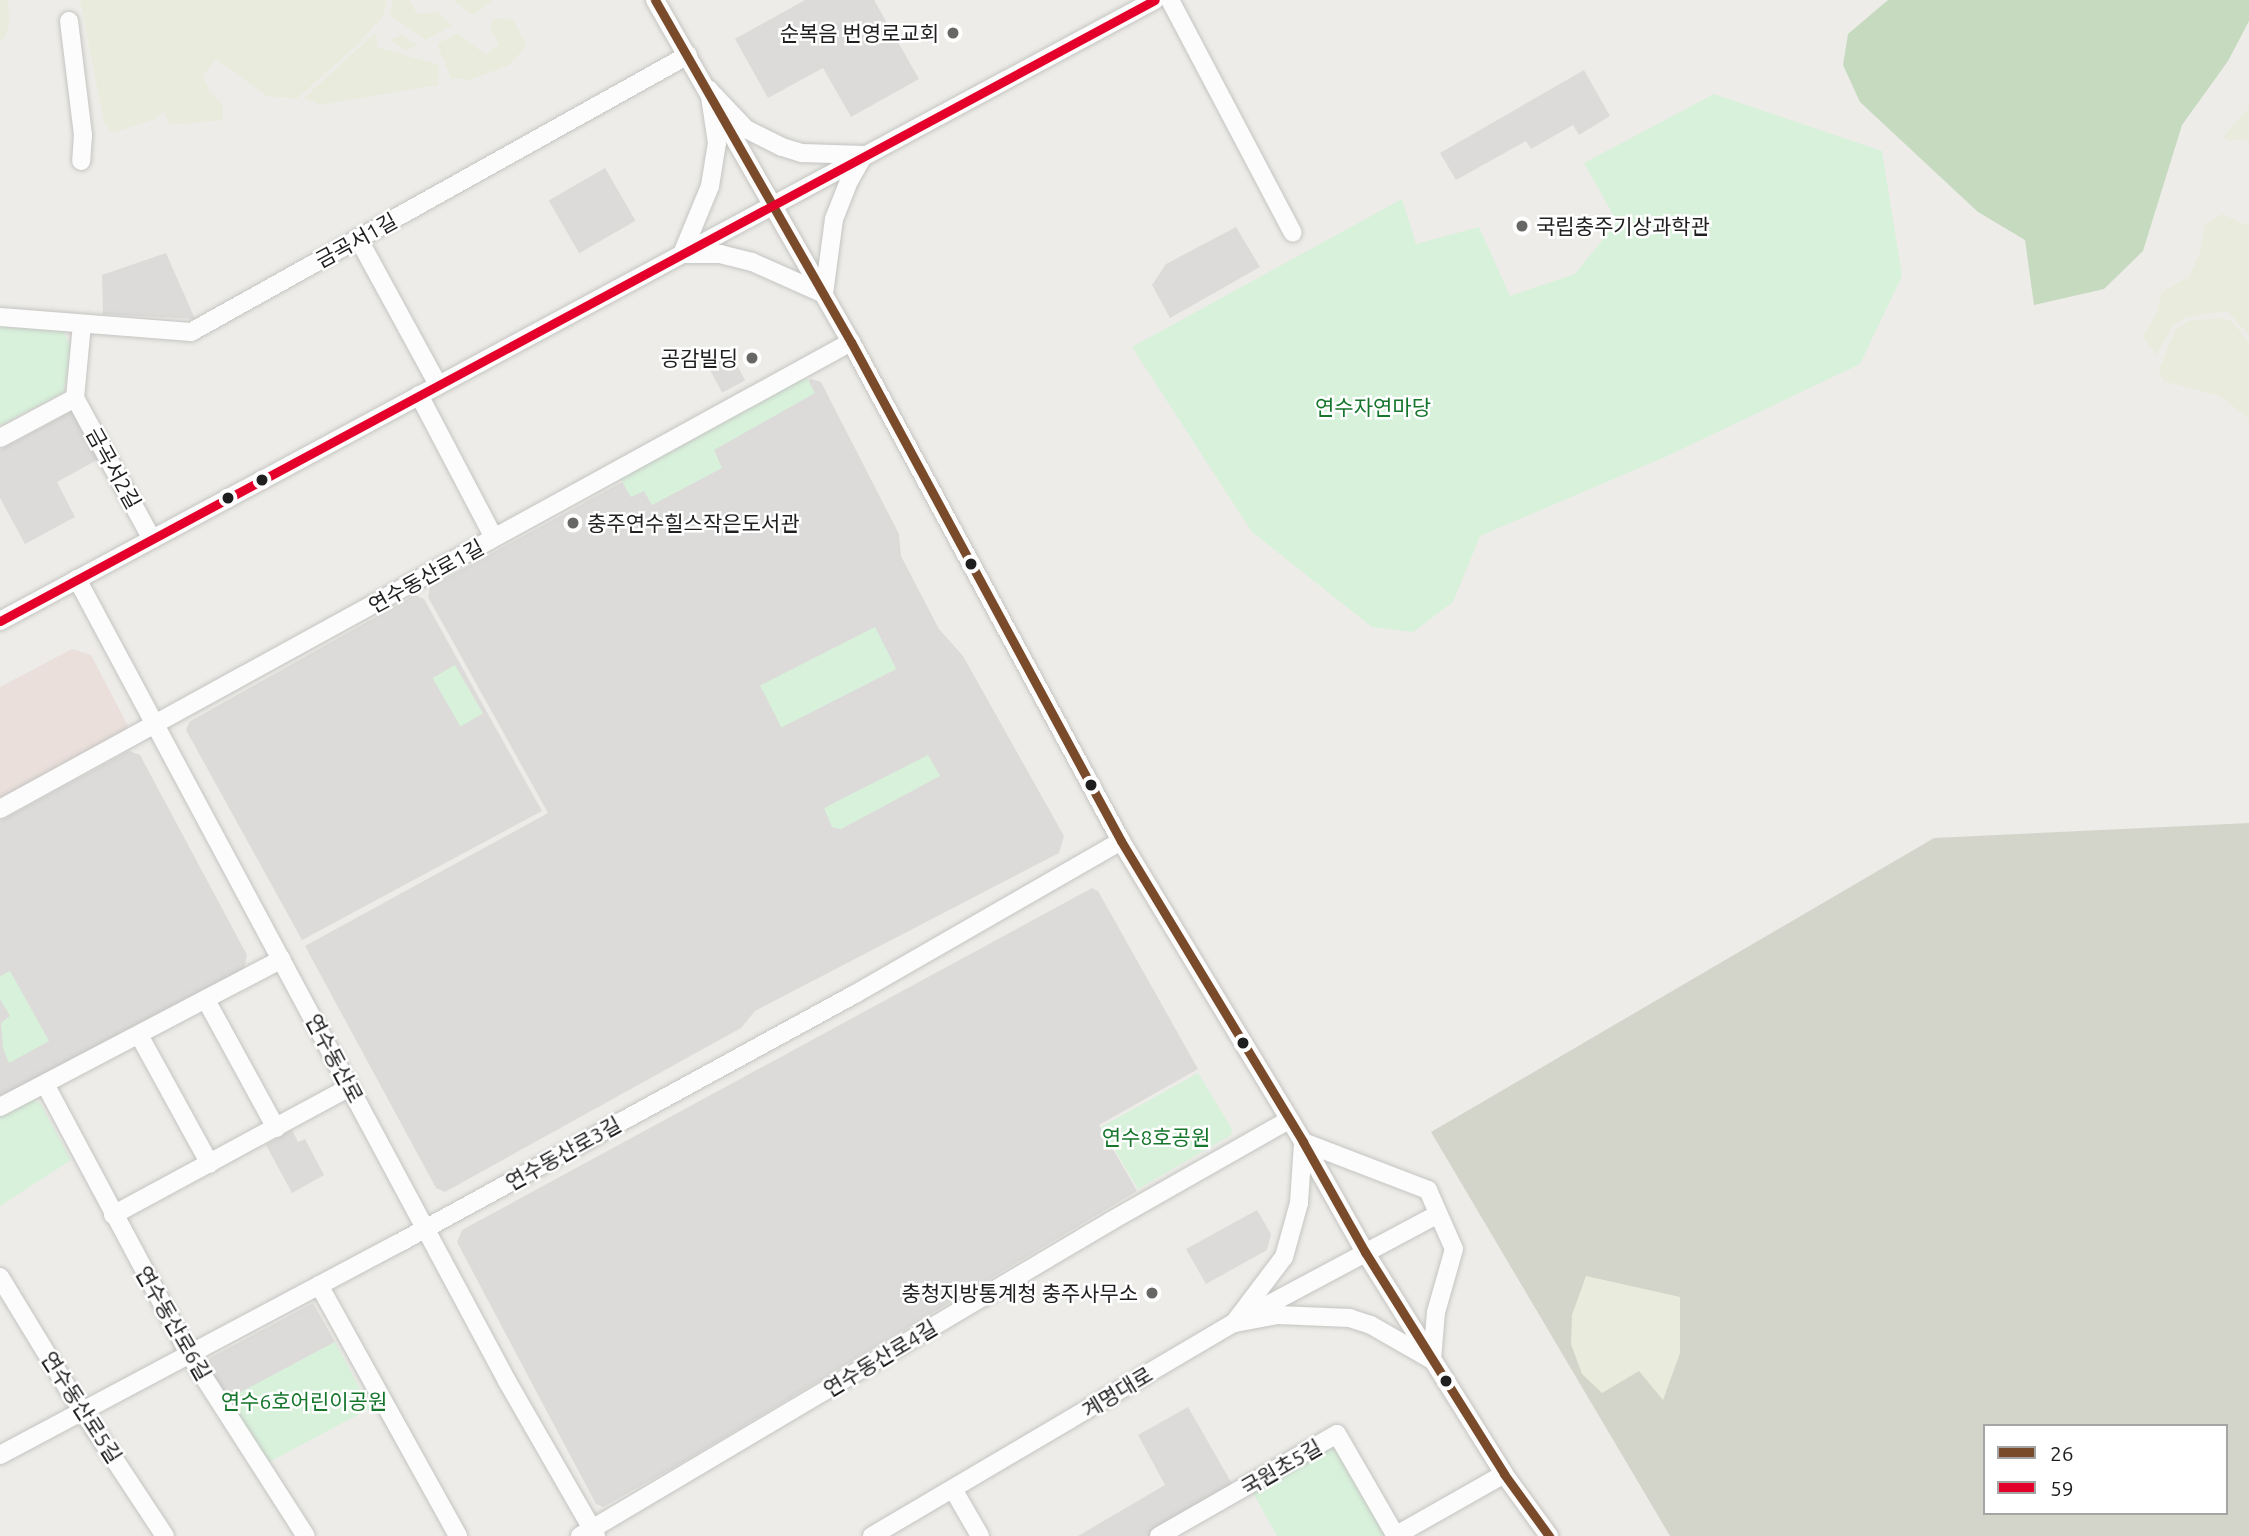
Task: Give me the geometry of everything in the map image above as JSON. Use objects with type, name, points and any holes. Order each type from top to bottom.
[{"type":"street","points":[[655,0],[709,90],[851,342],[1121,841],[1303,1142],[1365,1252],[1504,1474],[1549,1536]]},
{"type":"street","points":[[0,621],[773,203],[1155,0]]},
{"type":"street","points":[[1170,0],[1293,233]]},
{"type":"street","points":[[69,21],[83,135],[81,161]]},
{"type":"street","name":"금곡서1길","points":[[0,317],[191,332],[688,55]]},
{"type":"street","points":[[709,90],[746,130],[782,147],[802,153],[864,155]]},
{"type":"street","points":[[682,254],[709,186],[717,142],[709,90]]},
{"type":"street","points":[[824,294],[834,219],[849,181],[864,155]]},
{"type":"street","points":[[358,238],[438,385]]},
{"type":"street","points":[[682,254],[720,254],[752,262],[824,294]]},
{"type":"street","points":[[0,438],[75,398],[82,324]]},
{"type":"street","name":"연수동산로1길","points":[[0,809],[851,342]]},
{"type":"street","points":[[419,395],[494,538]]},
{"type":"street","name":"금곡서2길","points":[[75,398],[152,539]]},
{"type":"street","name":"연수동산로","points":[[77,579],[589,1534]]},
{"type":"street","name":"연수동산로3길","points":[[0,1455],[427,1228],[866,988],[1121,841]]},
{"type":"street","points":[[0,1107],[282,959]]},
{"type":"street","points":[[205,1000],[276,1128]]},
{"type":"street","points":[[139,1035],[210,1164]]},
{"type":"street","name":"연수동산로6길","points":[[45,1084],[189,1354],[306,1536]]},
{"type":"street","points":[[113,1215],[350,1087]]},
{"type":"street","name":"연수동산로4길","points":[[589,1534],[1121,1215],[1289,1120]]},
{"type":"street","points":[[1303,1142],[1427,1190],[1454,1249],[1436,1312],[1432,1360]]},
{"type":"street","points":[[1234,1323],[1284,1257],[1299,1203],[1303,1142]]},
{"type":"street","name":"계명대로","points":[[872,1536],[1234,1323],[1438,1214]]},
{"type":"street","name":"연수동산로5길","points":[[0,1277],[165,1536]]},
{"type":"street","points":[[319,1285],[458,1536]]},
{"type":"street","points":[[1234,1323],[1278,1315],[1350,1318],[1371,1325],[1432,1360]]},
{"type":"street","name":"국원초5길","points":[[1159,1536],[1336,1434],[1395,1536]]},
{"type":"street","points":[[1395,1536],[1504,1474]]},
{"type":"street","points":[[953,1489],[980,1536]]},
{"type":"shaded area","points":[[805,0],[874,0],[919,79],[851,117],[823,68],[768,98],[735,39]]},
{"type":"shaded area","points":[[1584,70],[1610,116],[1579,135],[1573,125],[1531,149],[1526,141],[1456,180],[1440,153]]},
{"type":"shaded area","points":[[605,168],[636,221],[579,253],[549,200]]},
{"type":"shaded area","points":[[1236,227],[1260,267],[1170,318],[1152,285],[1166,264]]},
{"type":"shaded area","points":[[166,253],[195,319],[103,314],[102,275]]},
{"type":"shaded area","points":[[731,354],[745,380],[722,393],[708,366]]},
{"type":"shaded area","points":[[811,379],[821,382],[899,534],[901,556],[939,629],[963,656],[1064,836],[1059,853],[755,1011],[741,1028],[445,1192],[436,1188],[305,946],[548,813],[428,597],[430,587]]},
{"type":"shaded area","points":[[72,411],[99,459],[57,482],[75,517],[25,544],[0,498],[0,450]]},
{"type":"shaded area","points":[[415,595],[424,599],[542,811],[302,940],[186,730],[189,722]]},
{"type":"shaded area","points":[[72,649],[91,655],[128,726],[125,737],[0,804],[0,687]]},
{"type":"shaded area","points":[[129,751],[140,755],[247,955],[244,969],[0,1100],[0,821]]},
{"type":"shaded area","points":[[2249,823],[2249,1536],[1670,1536],[1431,1132],[1934,838]]},
{"type":"shaded area","points":[[1092,888],[1098,891],[1198,1069],[1099,1125],[1137,1191],[683,1462],[603,1507],[596,1504],[457,1242],[462,1230]]},
{"type":"shaded area","points":[[292,1130],[298,1142],[305,1139],[324,1175],[292,1193],[266,1145]]},
{"type":"shaded area","points":[[1257,1210],[1271,1234],[1267,1250],[1206,1284],[1186,1249]]},
{"type":"shaded area","points":[[313,1303],[335,1342],[228,1400],[207,1368],[210,1358]]},
{"type":"shaded area","points":[[1188,1407],[1235,1489],[1151,1536],[1078,1536],[1165,1485],[1138,1435]]},
{"type":"green space","points":[[0,0],[7,0],[10,21],[5,37],[0,42]]},
{"type":"green space","points":[[80,0],[387,0],[383,16],[355,47],[296,99],[267,96],[216,59],[203,76],[209,90],[223,105],[223,120],[170,125],[164,112],[154,119],[113,133],[104,123]]},
{"type":"green space","points":[[393,0],[409,0],[417,14],[436,12],[452,25],[426,40],[390,15]]},
{"type":"green space","points":[[453,0],[494,0],[473,15]]},
{"type":"green space","points":[[1888,0],[2249,0],[2249,21],[2228,61],[2182,125],[2143,251],[2104,289],[2034,305],[2025,240],[1978,212],[1860,102],[1843,65],[1848,34]]},
{"type":"green space","points":[[494,18],[513,20],[527,45],[509,65],[470,80],[451,78],[437,44],[457,33],[486,55],[499,44],[489,27]]},
{"type":"green space","points":[[376,32],[377,47],[439,65],[438,85],[321,105],[304,98]]},
{"type":"green space","points":[[402,35],[417,45],[406,51],[390,40]]},
{"type":"green space","name":"연수자연마당","points":[[1714,94],[1882,151],[1902,276],[1860,364],[1665,457],[1480,536],[1453,602],[1413,632],[1372,627],[1252,532],[1132,347],[1402,199],[1416,244],[1479,227],[1510,296],[1575,274],[1617,222],[1584,163]]},
{"type":"green space","points":[[2249,108],[2249,139],[2228,141],[2223,137]]},
{"type":"green space","points":[[2222,214],[2249,226],[2249,335],[2227,311],[2186,317],[2172,326],[2157,355],[2143,337],[2157,312],[2162,292],[2189,277],[2201,250],[2205,224]]},
{"type":"green space","points":[[0,317],[59,322],[71,347],[64,392],[0,426]]},
{"type":"green space","points":[[2223,318],[2234,323],[2249,344],[2249,419],[2220,396],[2163,381],[2159,370],[2176,329],[2188,321]]},
{"type":"green space","points":[[806,376],[815,393],[714,450],[722,468],[652,505],[644,491],[631,497],[620,478]]},
{"type":"green space","points":[[875,627],[896,669],[781,727],[760,686]]},
{"type":"green space","points":[[455,665],[483,713],[460,726],[432,678]]},
{"type":"green space","points":[[928,755],[940,776],[841,829],[832,827],[824,808]]},
{"type":"green space","points":[[10,971],[49,1041],[9,1063],[3,1048],[1,1023],[10,1016],[0,999],[0,976]]},
{"type":"green space","name":"연수8호공원","points":[[1198,1073],[1232,1129],[1231,1135],[1138,1189],[1101,1127]]},
{"type":"green space","points":[[32,1100],[40,1103],[71,1160],[0,1206],[0,1115]]},
{"type":"green space","points":[[1586,1276],[1680,1297],[1680,1353],[1663,1400],[1639,1371],[1602,1393],[1582,1374],[1571,1344],[1572,1315]]},
{"type":"green space","name":"연수6호어린이공원","points":[[335,1342],[370,1408],[262,1465],[227,1399]]},
{"type":"green space","points":[[1331,1443],[1339,1445],[1386,1530],[1384,1536],[1277,1536],[1251,1489]]},
{"type":"transit line","name":"26","points":[[655,0],[851,342],[1121,841],[1303,1142],[1365,1252],[1504,1474],[1549,1536]]},
{"type":"transit line","name":"59","points":[[0,621],[1155,0]]},
{"type":"place","name":"순복음 번영로교회","points":[[953,33]]},
{"type":"place","name":"국립충주기상과학관","points":[[1522,226]]},
{"type":"place","name":"공감빌딩","points":[[752,358]]},
{"type":"place","name":"충주연수힐스작은도서관","points":[[573,523]]},
{"type":"place","name":"충청지방통계청 충주사무소","points":[[1152,1293]]}]
